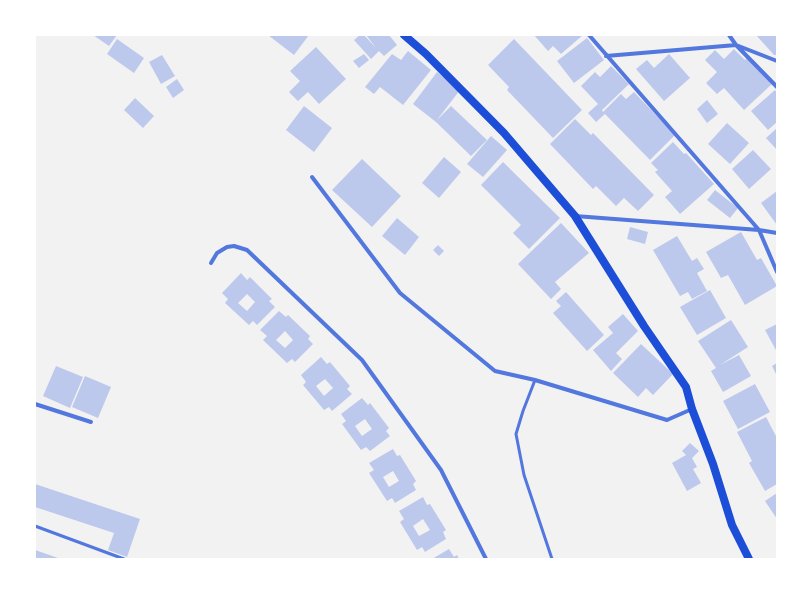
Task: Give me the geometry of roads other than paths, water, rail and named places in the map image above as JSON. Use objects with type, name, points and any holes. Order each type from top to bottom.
[{"type":"main road","points":[[404,35],[426,54],[504,133],[574,216],[644,326],[686,387],[692,409],[713,464],[732,525],[749,559]]},
{"type":"street","points":[[589,35],[759,230],[777,272]]},
{"type":"street","points":[[729,35],[736,45],[777,87]]},
{"type":"street","points":[[606,56],[736,45],[777,61]]},
{"type":"street","points":[[312,177],[400,293],[495,371],[535,380],[667,420],[692,409]]},
{"type":"street","points":[[574,216],[759,230],[777,233]]},
{"type":"street","points":[[211,262],[217,253],[227,247],[234,246],[247,250],[362,360],[441,470],[486,559]]},
{"type":"street","points":[[35,404],[91,422]]},
{"type":"lane","points":[[535,380],[516,434],[524,475],[552,559]]},
{"type":"lane","points":[[35,526],[124,559]]}]
